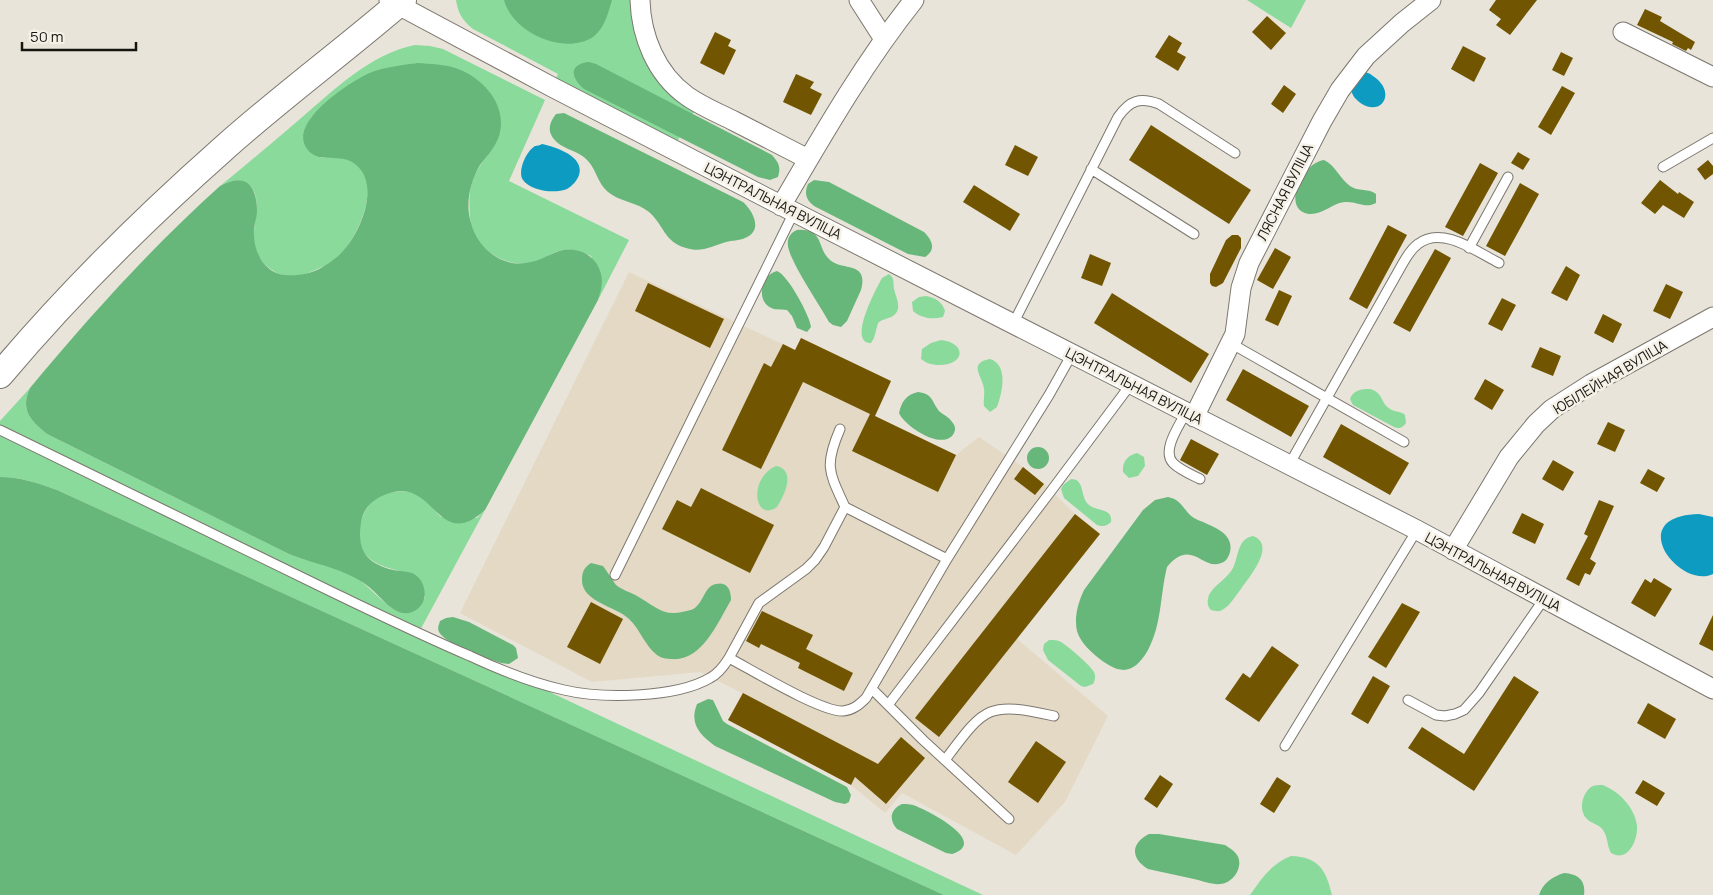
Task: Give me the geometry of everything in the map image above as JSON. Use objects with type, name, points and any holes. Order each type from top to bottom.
[{"type":"main road","points":[[0,375],[90,276],[169,198],[223,149],[397,2]]},
{"type":"street","points":[[640,0],[641,17],[649,47],[660,67],[674,86],[698,103],[808,159]]},
{"type":"street","points":[[859,0],[884,39]]},
{"type":"street","points":[[787,209],[808,159],[884,39],[914,0]]},
{"type":"street","name":"ЛЯСНАЯ ВУЛІЦА","points":[[1190,414],[1232,344],[1238,325],[1241,288],[1249,263],[1331,105],[1352,73],[1366,56],[1431,0]]},
{"type":"street","name":"ЦЭНТРАЛЬНАЯ ВУЛІЦА","points":[[397,2],[552,87],[787,209],[1417,530],[1713,689]]},
{"type":"street","points":[[1623,32],[1713,77]]},
{"type":"street","name":"ЮБІЛЕЙНАЯ ВУЛІЦА","points":[[1453,550],[1509,457],[1522,440],[1552,409],[1584,388],[1713,317]]},
{"type":"lane","points":[[1013,324],[1118,117],[1130,103],[1139,100],[1150,100],[1159,104],[1235,153]]},
{"type":"lane","points":[[1663,167],[1713,138]]},
{"type":"lane","points":[[1091,169],[1194,234]]},
{"type":"lane","points":[[1469,248],[1508,177]]},
{"type":"lane","points":[[614,575],[787,209]]},
{"type":"lane","points":[[1289,465],[1410,252],[1418,243],[1428,239],[1451,239],[1499,263]]},
{"type":"lane","points":[[1232,344],[1404,442]]},
{"type":"lane","points":[[729,658],[821,706],[841,711],[850,710],[859,705],[872,689],[947,559],[1044,403],[1072,354]]},
{"type":"lane","points":[[888,705],[1052,491],[1131,384]]},
{"type":"lane","points":[[1190,414],[1170,446],[1169,455],[1176,466],[1200,479]]},
{"type":"lane","points":[[840,429],[832,448],[830,469],[845,507],[947,559]]},
{"type":"lane","points":[[0,430],[418,634],[507,672],[564,690],[602,695],[662,692],[690,686],[711,678],[724,666],[759,603],[806,569],[815,560],[845,507]]},
{"type":"lane","points":[[1285,746],[1417,530]]},
{"type":"lane","points":[[1408,700],[1436,714],[1445,716],[1464,710],[1479,693],[1544,599]]},
{"type":"lane","points":[[872,689],[945,760],[1009,818]]},
{"type":"lane","points":[[945,760],[972,724],[980,716],[991,711],[1002,708],[1015,708],[1054,716]]},
{"type":"shaded area","points":[[629,272],[795,350],[801,338],[891,381],[875,416],[956,455],[979,437],[1023,467],[1100,534],[1016,638],[1108,716],[1065,802],[1016,855],[902,793],[885,813],[851,785],[728,720],[742,693],[700,672],[592,682],[460,613]]},
{"type":"green space","points":[[456,0],[640,0],[645,32],[699,103],[673,149],[552,87],[558,74],[473,29],[461,16]]},
{"type":"green space","points":[[504,0],[612,0],[606,20],[593,37],[581,42],[568,44],[541,38],[528,31],[509,12]]},
{"type":"green space","points":[[1247,0],[1306,0],[1291,28]]},
{"type":"green space","points":[[415,45],[443,49],[545,100],[509,181],[629,240],[598,300],[602,282],[591,256],[577,251],[562,250],[534,262],[519,263],[499,258],[482,246],[472,228],[470,189],[475,175],[491,151],[417,63],[371,74],[358,80],[346,87],[311,118],[321,158],[337,157],[347,159],[359,166],[366,177],[368,191],[366,206],[361,221],[346,248],[331,262],[316,270],[300,275],[287,276],[279,274],[261,260],[254,240],[257,206],[255,194],[248,184],[237,180],[220,186],[353,74],[383,56]]},
{"type":"green space","points":[[589,62],[772,155],[779,165],[778,177],[770,180],[758,177],[584,89],[576,80],[574,72],[578,65]]},
{"type":"green space","points":[[417,63],[448,66],[468,74],[485,87],[497,105],[501,125],[499,136],[476,172],[471,186],[468,208],[474,233],[486,249],[493,255],[511,263],[535,261],[563,250],[578,251],[590,256],[595,261],[602,281],[598,300],[485,510],[469,521],[456,523],[446,519],[416,495],[403,491],[382,496],[373,501],[366,509],[362,518],[360,532],[364,553],[381,566],[412,573],[421,580],[423,585],[425,596],[420,606],[409,613],[402,613],[390,607],[369,587],[350,575],[289,554],[47,434],[28,414],[26,402],[30,388],[98,309],[145,258],[220,186],[236,180],[248,183],[252,188],[255,194],[257,214],[254,241],[258,254],[271,270],[285,275],[304,274],[321,268],[337,257],[353,238],[359,226],[367,198],[367,185],[363,173],[355,164],[343,159],[324,158],[312,154],[307,149],[303,138],[306,127],[324,103],[363,76],[394,66]]},
{"type":"green space","points":[[564,113],[743,202],[755,221],[754,231],[743,239],[728,241],[697,250],[686,248],[673,242],[649,212],[608,192],[585,158],[556,142],[550,132],[551,123],[556,114]]},
{"type":"green space","points":[[1324,160],[1350,186],[1376,194],[1376,203],[1365,205],[1345,202],[1314,214],[1300,211],[1296,204],[1295,196],[1302,177],[1316,163]]},
{"type":"green space","points":[[814,180],[829,182],[924,232],[931,242],[931,251],[925,257],[908,254],[814,206],[808,199],[806,190],[808,184]]},
{"type":"green space","points":[[797,230],[812,232],[816,235],[825,255],[829,259],[834,263],[858,270],[861,274],[861,290],[847,321],[841,327],[829,322],[794,262],[788,241],[791,234]]},
{"type":"green space","points":[[777,271],[787,280],[803,306],[811,327],[807,332],[797,328],[787,310],[773,309],[764,302],[762,292],[765,281],[768,276]]},
{"type":"green space","points":[[889,274],[893,279],[898,310],[893,316],[878,323],[871,343],[864,341],[862,325],[865,315],[882,278]]},
{"type":"green space","points":[[926,296],[940,302],[945,311],[943,317],[927,318],[913,311],[912,302],[919,297]]},
{"type":"green space","points":[[941,340],[956,345],[960,354],[957,359],[946,365],[936,365],[921,359],[922,349],[931,343]]},
{"type":"green space","points":[[990,359],[1000,367],[1003,380],[997,407],[990,412],[984,406],[984,389],[978,367],[983,361]]},
{"type":"green space","points":[[30,388],[26,402],[28,414],[47,434],[289,554],[331,567],[355,577],[391,607],[401,612],[413,611],[421,604],[425,597],[412,574],[379,564],[365,553],[359,534],[364,514],[371,503],[383,495],[405,491],[422,497],[441,517],[477,518],[485,510],[418,634],[507,672],[983,895],[944,895],[57,490],[29,481],[0,477],[0,421]]},
{"type":"green space","points":[[1370,389],[1378,393],[1387,407],[1405,415],[1406,423],[1403,426],[1399,428],[1394,427],[1353,405],[1350,399],[1355,392]]},
{"type":"green space","points":[[918,392],[930,397],[940,412],[953,423],[955,432],[949,438],[942,440],[934,439],[916,430],[903,419],[899,413],[903,402],[910,395]]},
{"type":"green space","points":[[1034,447],[1042,447],[1049,454],[1049,462],[1042,469],[1034,469],[1027,462],[1027,454]]},
{"type":"green space","points":[[1137,453],[1144,457],[1145,466],[1138,476],[1129,478],[1123,472],[1124,465],[1128,457]]},
{"type":"green space","points":[[776,466],[782,468],[786,473],[787,484],[783,497],[777,507],[769,510],[763,509],[757,497],[758,488],[767,472]]},
{"type":"green space","points":[[0,477],[29,481],[57,490],[944,895],[0,895]]},
{"type":"green space","points":[[1071,479],[1078,482],[1088,504],[1109,514],[1111,522],[1103,526],[1097,525],[1064,498],[1061,489]]},
{"type":"green space","points":[[1168,497],[1180,503],[1194,518],[1224,534],[1230,545],[1230,552],[1226,560],[1221,563],[1208,563],[1190,555],[1183,555],[1175,559],[1167,567],[1153,640],[1142,659],[1136,665],[1130,669],[1117,669],[1096,656],[1080,638],[1076,626],[1078,605],[1084,590],[1143,510],[1155,500]]},
{"type":"green space","points":[[1253,536],[1260,540],[1262,546],[1262,554],[1255,569],[1228,606],[1220,611],[1211,610],[1208,603],[1209,595],[1233,568],[1241,544]]},
{"type":"green space","points":[[591,563],[603,566],[618,587],[669,613],[693,609],[699,604],[709,587],[720,583],[728,588],[731,600],[708,639],[692,654],[682,658],[664,658],[653,651],[629,619],[600,603],[587,593],[583,587],[582,576],[584,570]]},
{"type":"green space","points":[[453,617],[469,622],[513,645],[516,648],[518,658],[509,664],[501,663],[467,651],[449,641],[443,637],[438,628],[440,621]]},
{"type":"green space","points":[[1049,640],[1061,642],[1092,669],[1095,674],[1093,684],[1085,687],[1081,686],[1048,660],[1043,650],[1044,644]]},
{"type":"green space","points":[[708,699],[713,700],[723,721],[727,724],[847,787],[851,795],[849,802],[845,804],[835,802],[715,746],[697,728],[694,717],[697,704]]},
{"type":"green space","points":[[1603,785],[1623,798],[1636,819],[1636,838],[1627,853],[1622,855],[1611,853],[1603,830],[1584,816],[1582,803],[1585,794],[1591,787]]},
{"type":"green space","points":[[902,804],[912,805],[944,821],[961,835],[964,842],[962,849],[952,854],[946,853],[897,829],[892,822],[892,815],[893,811]]},
{"type":"green space","points":[[1149,834],[1225,845],[1238,856],[1238,869],[1230,880],[1218,884],[1148,869],[1138,860],[1135,851],[1139,842]]},
{"type":"green space","points":[[1291,856],[1308,859],[1320,866],[1327,878],[1332,895],[1250,895],[1272,867]]},
{"type":"green space","points":[[1564,873],[1577,876],[1580,879],[1584,885],[1584,895],[1539,895],[1549,881]]},
{"type":"water","points":[[1362,72],[1368,73],[1380,82],[1385,95],[1381,105],[1369,107],[1362,104],[1353,95],[1351,88]]},
{"type":"water","points":[[542,144],[568,153],[578,163],[580,168],[579,175],[567,189],[556,191],[537,189],[523,180],[521,172],[528,152],[535,146]]},
{"type":"water","points":[[1699,514],[1713,517],[1713,574],[1700,576],[1686,572],[1674,563],[1665,551],[1661,538],[1664,526],[1676,518]]},
{"type":"building","points":[[1496,0],[1537,0],[1510,35],[1496,25],[1501,19],[1489,10]]},
{"type":"building","points":[[1645,9],[1662,17],[1660,21],[1695,42],[1691,50],[1688,48],[1686,51],[1672,44],[1673,42],[1637,25]]},
{"type":"building","points":[[1267,16],[1286,33],[1271,50],[1252,32]]},
{"type":"building","points":[[715,32],[731,40],[728,46],[736,50],[724,75],[700,63]]},
{"type":"building","points":[[1169,35],[1182,43],[1177,52],[1186,57],[1178,71],[1155,57]]},
{"type":"building","points":[[1463,46],[1486,58],[1474,82],[1451,69]]},
{"type":"building","points":[[1561,52],[1573,58],[1564,76],[1552,70]]},
{"type":"building","points":[[796,74],[814,82],[810,88],[822,94],[811,115],[783,102]]},
{"type":"building","points":[[1284,85],[1296,94],[1283,113],[1271,104]]},
{"type":"building","points":[[1562,86],[1575,93],[1551,135],[1538,127]]},
{"type":"building","points":[[1151,125],[1251,190],[1229,224],[1129,160]]},
{"type":"building","points":[[1015,145],[1038,157],[1028,176],[1005,165]]},
{"type":"building","points":[[1518,152],[1530,159],[1523,170],[1511,163]]},
{"type":"building","points":[[1708,160],[1713,166],[1713,174],[1705,180],[1697,169]]},
{"type":"building","points":[[1480,163],[1498,173],[1463,236],[1445,227]]},
{"type":"building","points":[[1660,180],[1678,194],[1679,192],[1694,202],[1684,218],[1663,205],[1655,214],[1641,203]]},
{"type":"building","points":[[1520,183],[1539,194],[1505,256],[1486,246]]},
{"type":"building","points":[[974,185],[1020,214],[1010,231],[963,202]]},
{"type":"building","points":[[1388,225],[1407,235],[1367,309],[1349,299]]},
{"type":"building","points":[[1232,235],[1238,235],[1241,238],[1241,248],[1223,283],[1216,287],[1212,286],[1210,274],[1226,240]]},
{"type":"building","points":[[1275,248],[1291,257],[1273,289],[1257,280]]},
{"type":"building","points":[[1435,249],[1451,258],[1410,332],[1393,323]]},
{"type":"building","points":[[1090,254],[1111,263],[1102,286],[1081,278]]},
{"type":"building","points":[[1566,266],[1580,275],[1567,301],[1551,293]]},
{"type":"building","points":[[648,283],[724,319],[710,348],[635,311]]},
{"type":"building","points":[[1666,284],[1683,292],[1670,319],[1653,311]]},
{"type":"building","points":[[1279,290],[1292,296],[1278,326],[1265,320]]},
{"type":"building","points":[[1112,293],[1209,354],[1191,383],[1094,323]]},
{"type":"building","points":[[1502,298],[1516,305],[1502,331],[1488,324]]},
{"type":"building","points":[[1603,314],[1622,324],[1613,343],[1594,333]]},
{"type":"building","points":[[801,338],[891,381],[875,416],[956,455],[938,492],[852,451],[870,414],[803,382],[761,469],[722,450],[764,363],[771,367],[783,344],[795,350]]},
{"type":"building","points":[[1540,347],[1561,356],[1553,376],[1531,367]]},
{"type":"building","points":[[1243,369],[1309,406],[1291,437],[1226,400]]},
{"type":"building","points":[[1485,379],[1504,390],[1492,410],[1474,399]]},
{"type":"building","points":[[1608,422],[1625,430],[1615,452],[1597,444]]},
{"type":"building","points":[[1341,424],[1409,463],[1390,495],[1323,457]]},
{"type":"building","points":[[1191,439],[1219,454],[1207,475],[1180,460]]},
{"type":"building","points":[[1553,460],[1574,472],[1563,491],[1542,479]]},
{"type":"building","points":[[1023,467],[1044,484],[1035,495],[1014,479]]},
{"type":"building","points":[[1648,469],[1665,478],[1657,492],[1640,483]]},
{"type":"building","points":[[701,488],[774,525],[750,573],[662,529],[677,500],[691,507]]},
{"type":"building","points":[[1599,500],[1614,506],[1590,559],[1596,563],[1590,575],[1585,573],[1579,586],[1566,579],[1588,536],[1584,534]]},
{"type":"building","points":[[1522,513],[1544,524],[1535,544],[1512,533]]},
{"type":"building","points":[[1075,514],[1100,534],[939,737],[915,718]]},
{"type":"building","points":[[1654,578],[1672,589],[1655,617],[1631,603],[1645,579],[1651,583]]},
{"type":"building","points":[[591,602],[623,619],[600,664],[567,647]]},
{"type":"building","points":[[1402,603],[1420,612],[1386,668],[1368,657]]},
{"type":"building","points":[[762,611],[813,635],[806,649],[853,673],[844,691],[798,668],[800,663],[761,644],[759,648],[746,641]]},
{"type":"building","points":[[1713,615],[1713,651],[1699,644]]},
{"type":"building","points":[[1272,646],[1299,665],[1259,722],[1225,699],[1243,673],[1250,678]]},
{"type":"building","points":[[1373,676],[1390,686],[1368,724],[1351,714]]},
{"type":"building","points":[[1514,676],[1539,692],[1474,791],[1408,748],[1422,727],[1464,754]]},
{"type":"building","points":[[743,693],[878,764],[901,737],[925,758],[886,804],[855,777],[851,785],[728,720]]},
{"type":"building","points":[[1648,703],[1676,719],[1665,739],[1637,723]]},
{"type":"building","points":[[1036,741],[1066,762],[1038,803],[1008,782]]},
{"type":"building","points":[[1160,775],[1173,784],[1157,808],[1144,799]]},
{"type":"building","points":[[1277,777],[1291,786],[1274,813],[1260,804]]},
{"type":"building","points":[[1643,780],[1665,793],[1657,806],[1635,793]]}]
